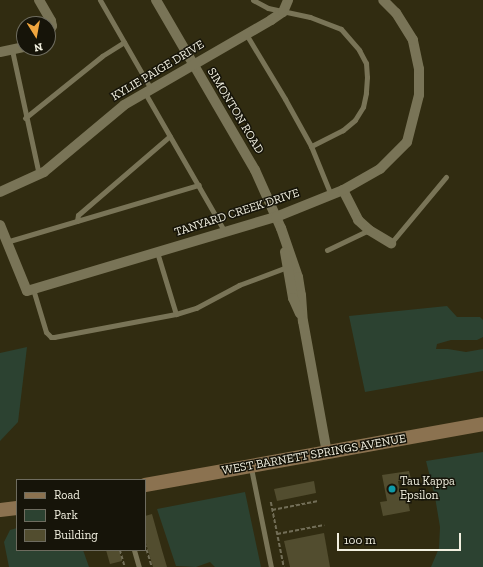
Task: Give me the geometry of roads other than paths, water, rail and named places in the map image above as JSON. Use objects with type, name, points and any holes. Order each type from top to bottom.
[{"type":"street","points":[[39,0],[48,16]]},
{"type":"street","name":"SIMONTON ROAD","points":[[156,0],[255,170],[284,238],[298,277],[302,295],[303,321],[326,453]]},
{"type":"street","points":[[283,12],[288,0]]},
{"type":"street","name":"TANYARD CREEK DRIVE","points":[[30,290],[276,217],[343,190],[380,169],[407,142],[419,95],[419,69],[413,40],[396,13],[382,0]]},
{"type":"street","name":"KYLIE PAIGE DRIVE","points":[[0,192],[39,175],[124,105],[283,12]]},
{"type":"street","points":[[0,52],[16,49]]},
{"type":"street","points":[[343,190],[358,220],[369,230],[391,243]]},
{"type":"street","points":[[0,225],[6,242],[30,290]]},
{"type":"street","name":"SIMONTON ROAD","points":[[284,238],[287,267],[293,298],[303,321]]},
{"type":"street","name":"WEST BARNETT SPRINGS AVENUE","points":[[146,486],[483,424]]},
{"type":"street","points":[[0,510],[16,508]]},
{"type":"lane","points":[[100,0],[124,42],[170,136],[225,232]]},
{"type":"lane","points":[[253,0],[268,8],[310,17],[341,29],[359,50],[366,63],[368,77],[363,107],[354,120],[343,130],[311,146]]},
{"type":"lane","points":[[246,34],[311,146],[331,195]]},
{"type":"lane","points":[[25,118],[102,56],[124,42]]},
{"type":"lane","points":[[12,50],[25,118],[39,175]]},
{"type":"lane","points":[[77,221],[78,215],[170,136]]},
{"type":"lane","points":[[391,243],[446,177]]},
{"type":"lane","points":[[6,242],[199,185]]},
{"type":"lane","points":[[328,250],[369,230]]},
{"type":"lane","points":[[157,252],[176,314]]},
{"type":"lane","points":[[30,290],[44,326],[51,337],[176,314],[196,308],[239,285],[287,267]]},
{"type":"lane","points":[[250,467],[270,567]]},
{"type":"lane","points":[[134,551],[139,567]]},
{"type":"place","name":"Tau Kappa Epsilon","points":[[392,489]]}]
